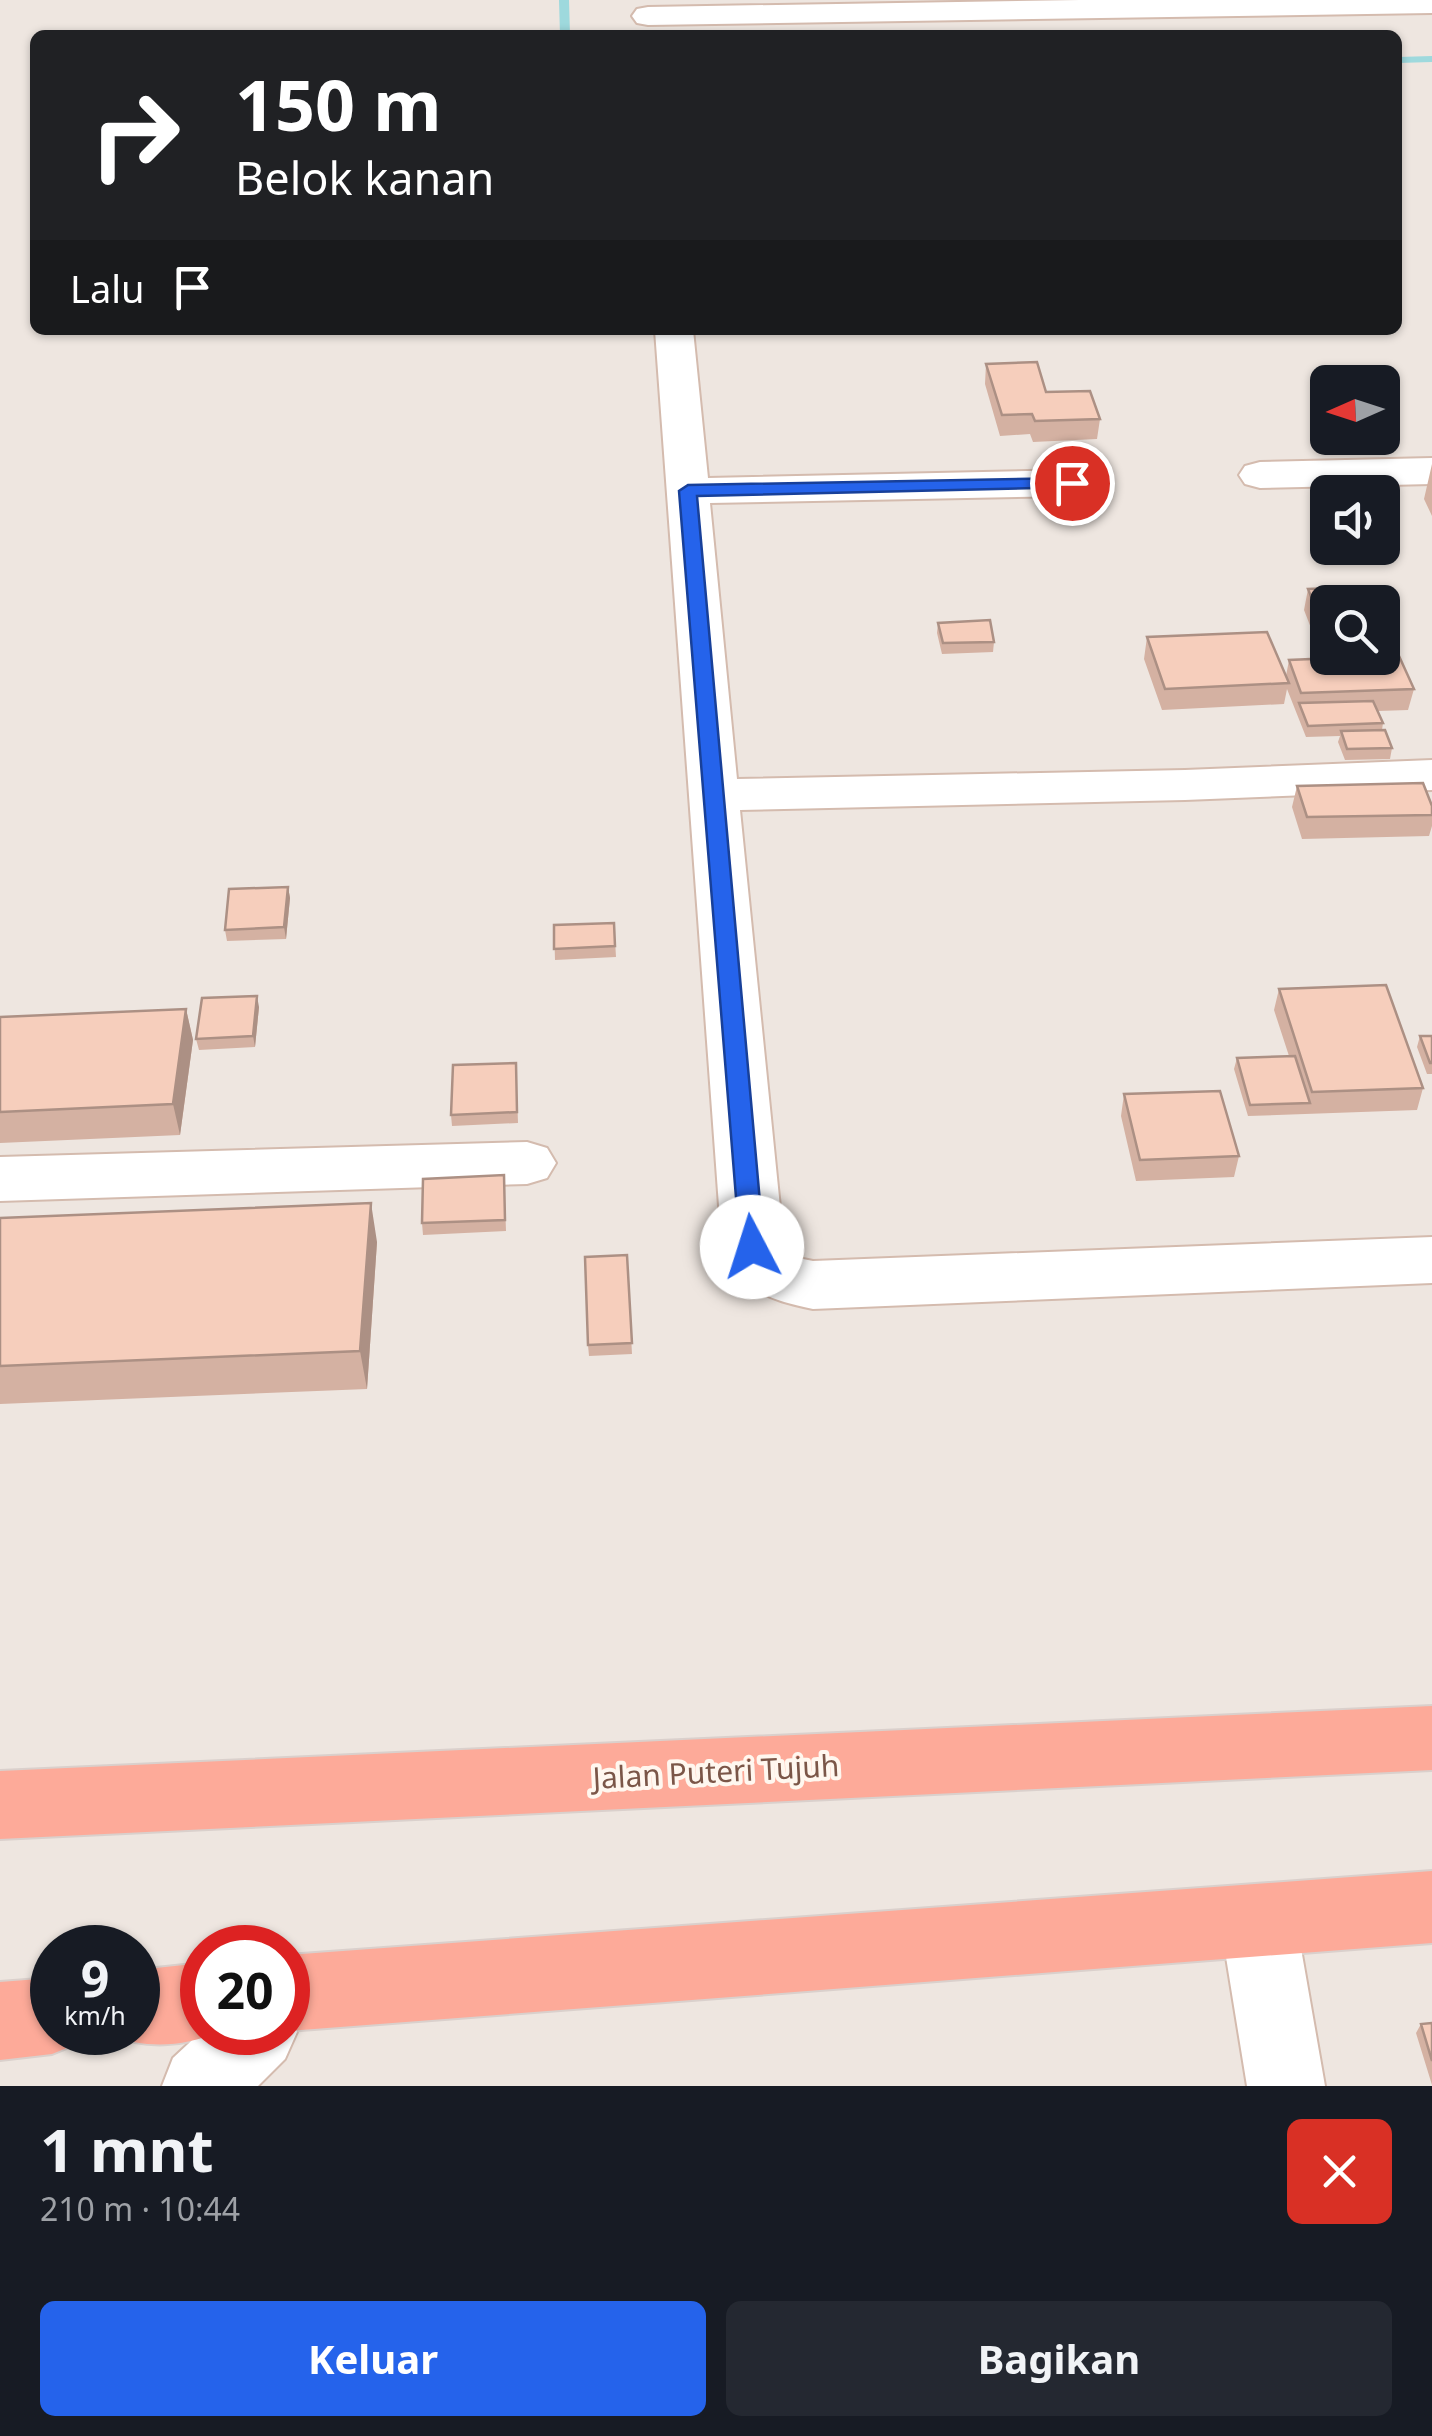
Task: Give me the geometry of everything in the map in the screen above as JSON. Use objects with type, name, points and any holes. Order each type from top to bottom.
[{"type":"highway","name":"Jalan Puteri Tujuh","points":[[0,1806],[1432,1738]]},
{"type":"highway","points":[[310,2003],[1432,1907]]},
{"type":"highway","points":[[0,2021],[30,2018]]},
{"type":"street","points":[[648,17],[1432,4]]},
{"type":"street","points":[[674,335],[752,1247],[758,1261],[770,1272],[813,1285],[1432,1260]]},
{"type":"street","points":[[1260,475],[1432,472]]},
{"type":"street","points":[[688,491],[1072,483]]},
{"type":"street","points":[[713,795],[1185,785],[1432,775]]},
{"type":"street","points":[[0,1179],[527,1163]]},
{"type":"street","points":[[1258,1920],[1286,2086]]},
{"type":"street","points":[[201,2086],[232,2055]]},
{"type":"shaded area","points":[[0,0],[1432,0],[1432,2086],[0,2086]]},
{"type":"building","points":[[1037,362],[1046,392],[1090,391],[1100,419],[1035,421],[1032,414],[1002,415],[986,364]]},
{"type":"building","points":[[990,620],[994,642],[943,643],[938,623]]},
{"type":"building","points":[[1267,632],[1289,683],[1165,689],[1147,637]]},
{"type":"building","points":[[1400,658],[1414,689],[1301,693],[1289,660],[1310,659],[1310,675],[1400,675]]},
{"type":"building","points":[[1373,701],[1383,723],[1308,726],[1299,703]]},
{"type":"building","points":[[1385,730],[1392,748],[1347,749],[1341,731]]},
{"type":"building","points":[[1423,783],[1432,815],[1307,817],[1297,786]]},
{"type":"building","points":[[288,887],[284,927],[225,930],[229,889]]},
{"type":"building","points":[[614,923],[615,946],[554,949],[554,925]]},
{"type":"building","points":[[1386,985],[1423,1088],[1312,1092],[1279,989]]},
{"type":"building","points":[[257,996],[253,1036],[196,1039],[202,998]]},
{"type":"building","points":[[186,1009],[173,1104],[0,1112],[0,1017]]},
{"type":"building","points":[[1420,1036],[1432,1036],[1432,1063],[1430,1063]]},
{"type":"building","points":[[1295,1056],[1310,1103],[1250,1105],[1237,1058]]},
{"type":"building","points":[[516,1063],[517,1112],[451,1115],[453,1065]]},
{"type":"building","points":[[1220,1091],[1239,1156],[1140,1160],[1124,1094]]},
{"type":"building","points":[[504,1175],[505,1220],[422,1223],[423,1179]]},
{"type":"building","points":[[371,1203],[360,1351],[0,1366],[0,1218]]},
{"type":"building","points":[[627,1255],[632,1343],[588,1345],[585,1257]]},
{"type":"building","points":[[1432,2023],[1432,2061],[1421,2024]]},
{"type":"waterway","points":[[564,0],[565,30]]},
{"type":"waterway","points":[[1402,60],[1432,59]]},
{"type":"route","points":[[752,1247],[688,491],[1072,483]]}]
